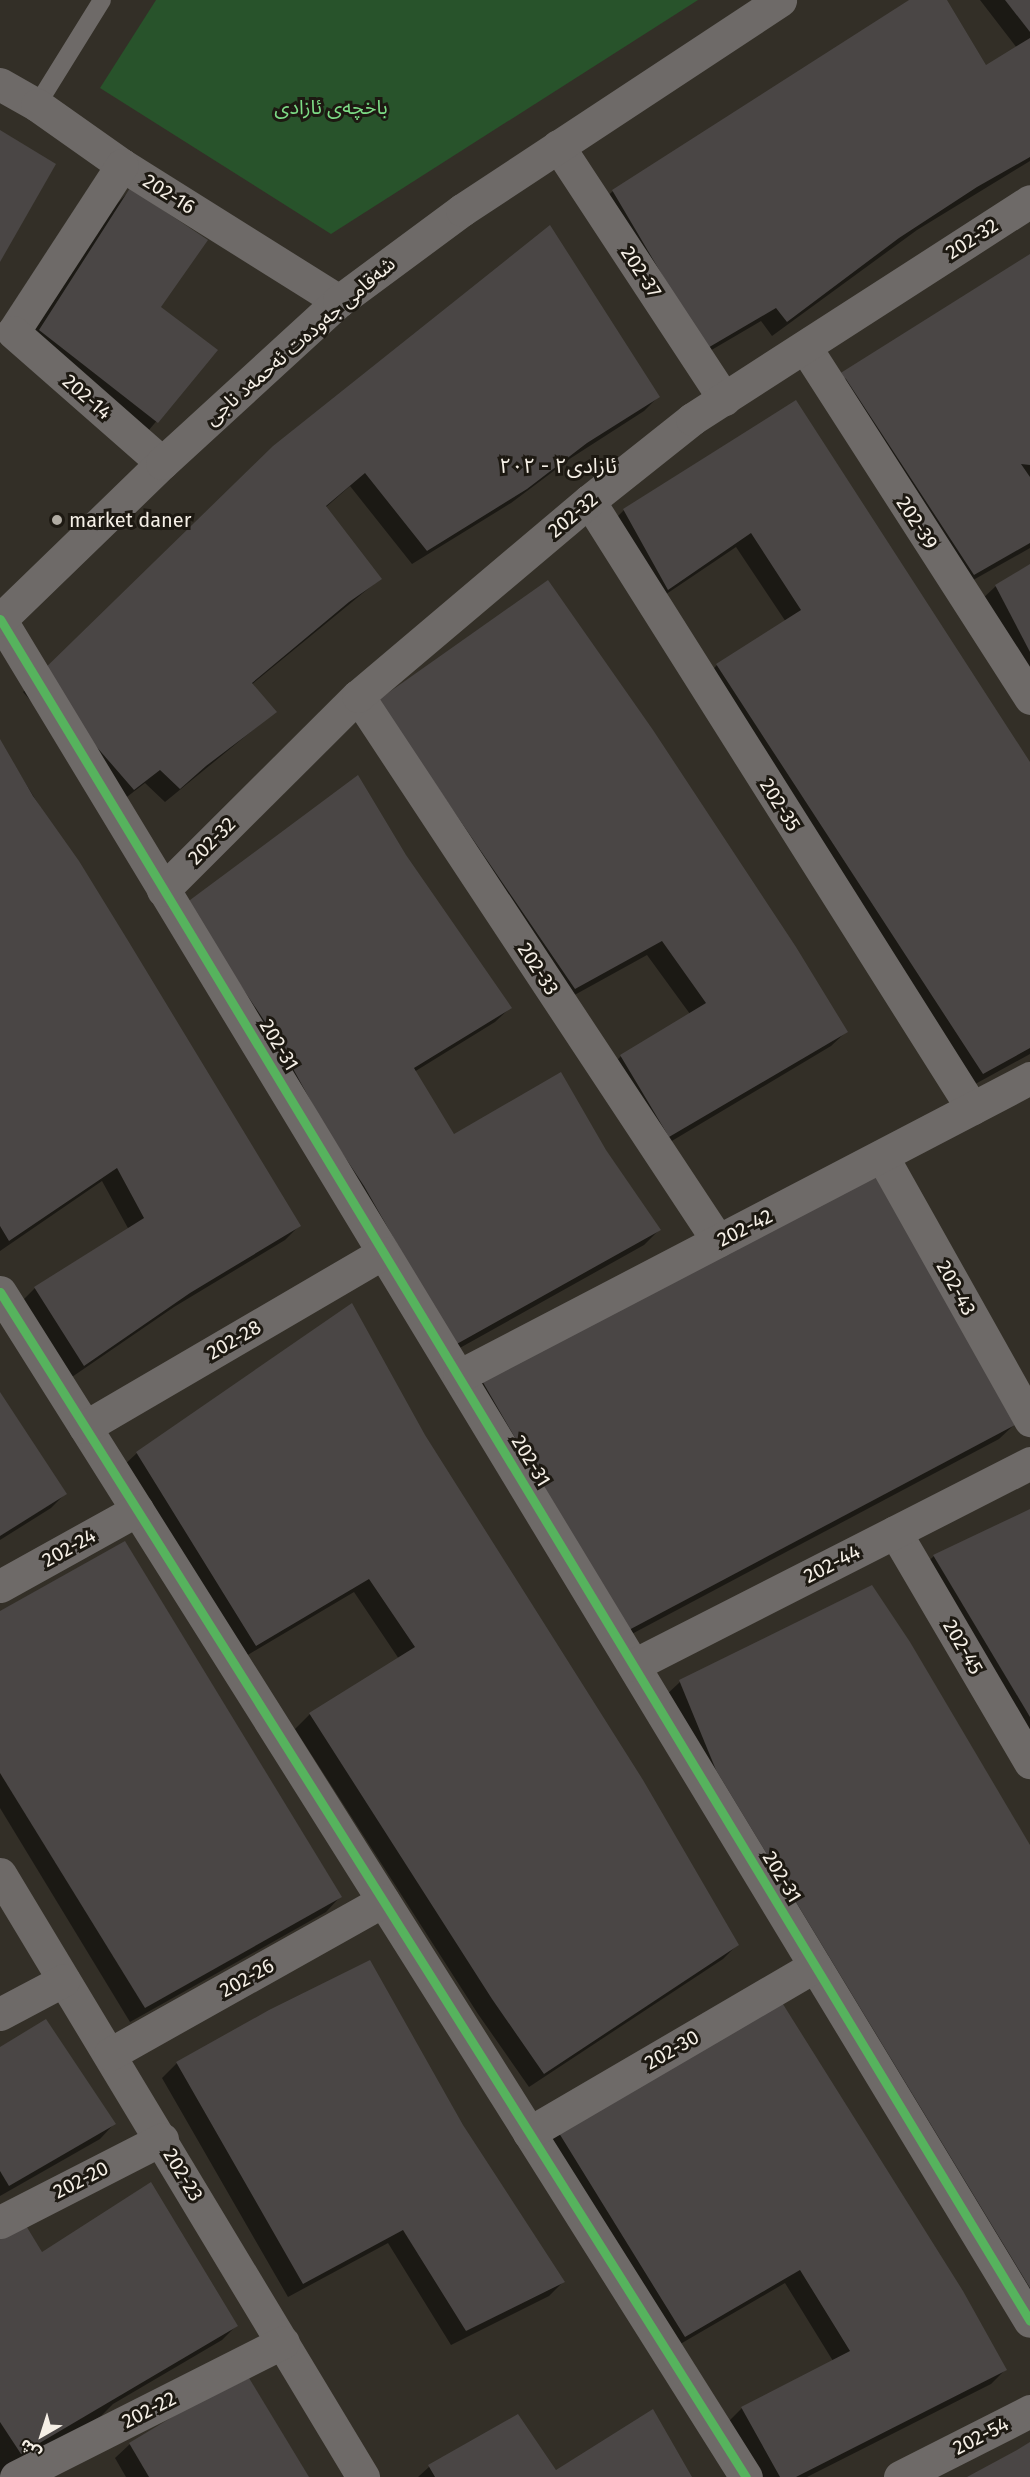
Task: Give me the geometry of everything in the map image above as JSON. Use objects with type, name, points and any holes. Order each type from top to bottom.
[{"type":"street","name":"شەقامی جەودەت ئەحمەد ناجی","points":[[0,620],[162,463],[339,301],[444,222],[780,0]]},
{"type":"street","name":"202-16","points":[[0,84],[36,105],[122,165],[339,301]]},
{"type":"street","name":"202-37","points":[[558,146],[724,399]]},
{"type":"street","name":"202-14","points":[[122,165],[13,332],[162,463]]},
{"type":"street","name":"202-32","points":[[163,890],[358,696],[589,501],[692,419],[1030,201]]},
{"type":"street","name":"202-39","points":[[805,347],[1030,698]]},
{"type":"street","name":"202-35","points":[[589,501],[972,1108]]},
{"type":"street","name":"202-31","points":[[0,620],[1030,2321]]},
{"type":"street","name":"202-33","points":[[358,696],[718,1241]]},
{"type":"street","name":"202-42","points":[[459,1376],[1030,1078]]},
{"type":"street","name":"202-43","points":[[882,1156],[1030,1420]]},
{"type":"street","name":"202-28","points":[[85,1427],[383,1253]]},
{"type":"street","points":[[0,1292],[746,2477]]},
{"type":"street","name":"202-44","points":[[634,1665],[1030,1463]]},
{"type":"street","name":"202-24","points":[[0,1586],[137,1510]]},
{"type":"street","name":"202-45","points":[[895,1532],[1030,1762]]},
{"type":"street","name":"202-23","points":[[0,1874],[162,2139],[363,2477]]},
{"type":"street","name":"202-26","points":[[110,2054],[383,1901]]},
{"type":"street","name":"202-30","points":[[529,2133],[815,1966]]},
{"type":"street","points":[[0,2014],[64,1980]]},
{"type":"street","name":"202-20","points":[[0,2222],[162,2139]]},
{"type":"street","name":"202-22","points":[[16,2477],[283,2343]]},
{"type":"street","name":"202-54","points":[[900,2477],[1030,2411]]},
{"type":"lane","points":[[36,105],[102,0]]},
{"type":"green space","name":"باخچەی ئازادی","points":[[156,0],[698,0],[331,234],[100,88]]},
{"type":"building","points":[[909,0],[947,0],[986,65],[1030,38],[1030,157],[977,187],[899,238],[787,322],[776,308],[706,349],[612,190]]},
{"type":"building","points":[[1005,0],[1030,0],[1030,32]]},
{"type":"building","points":[[0,130],[56,164],[0,262]]},
{"type":"building","points":[[130,188],[208,240],[161,307],[218,350],[158,423],[39,330]]},
{"type":"building","points":[[550,225],[660,397],[587,443],[527,489],[427,551],[365,473],[326,506],[382,579],[349,602],[252,683],[277,712],[206,766],[180,789],[160,770],[134,790],[36,677],[273,446]]},
{"type":"building","points":[[1030,254],[1030,465],[1021,464],[1030,477],[1030,543],[974,575],[846,379],[839,374]]},
{"type":"building","points":[[796,400],[1030,762],[1030,1048],[983,1074],[716,664],[801,610],[751,533],[668,590],[623,509]]},
{"type":"building","points":[[1030,564],[1030,652],[995,585]]},
{"type":"building","points":[[548,580],[653,730],[796,947],[848,1032],[669,1137],[620,1055],[706,1003],[662,941],[575,989],[378,700]]},
{"type":"building","points":[[0,739],[33,796],[79,861],[301,1226],[190,1293],[84,1366],[34,1287],[144,1218],[117,1168],[9,1241],[0,1226]]},
{"type":"building","points":[[358,775],[406,855],[512,1008],[414,1068],[454,1134],[561,1072],[606,1150],[661,1230],[455,1345],[364,1186],[325,1127],[279,1043],[186,903]]},
{"type":"building","points":[[875,1174],[1015,1425],[627,1631],[481,1379]]},
{"type":"building","points":[[352,1303],[425,1435],[643,1780],[739,1945],[544,2074],[492,1999],[309,1713],[415,1647],[369,1579],[256,1646],[136,1452]]},
{"type":"building","points":[[0,1392],[67,1494],[0,1536]]},
{"type":"building","points":[[1030,1509],[1030,1717],[933,1555]]},
{"type":"building","points":[[125,1541],[342,1897],[145,2008],[0,1773],[0,1611]]},
{"type":"building","points":[[872,1585],[910,1642],[1030,1845],[1030,2288],[716,1770],[679,1680]]},
{"type":"building","points":[[370,1960],[463,2125],[565,2282],[466,2331],[403,2230],[303,2284],[176,2062],[269,2010]]},
{"type":"building","points":[[776,1993],[963,2291],[1007,2370],[796,2477],[780,2477],[741,2407],[850,2351],[800,2270],[685,2337],[554,2125]]},
{"type":"building","points":[[46,2019],[116,2124],[9,2186],[0,2171],[0,2047]]},
{"type":"building","points":[[151,2182],[238,2326],[21,2454],[0,2422],[0,2238],[25,2224],[42,2252]]},
{"type":"building","points":[[249,2378],[309,2477],[149,2477],[129,2443],[184,2410]]},
{"type":"building","points":[[653,2409],[692,2477],[435,2477],[428,2465],[518,2414],[556,2470]]},
{"type":"building","points":[[1030,2442],[1030,2477],[967,2477],[1017,2450]]},
{"type":"cycle path","points":[[0,619],[1030,2321]]},
{"type":"cycle path","points":[[0,1292],[746,2477]]},
{"type":"place","name":"market daner","points":[[57,520]]},
{"type":"district","name":"ئازادی٢ - ٢٠٢","points":[[558,466]]}]
